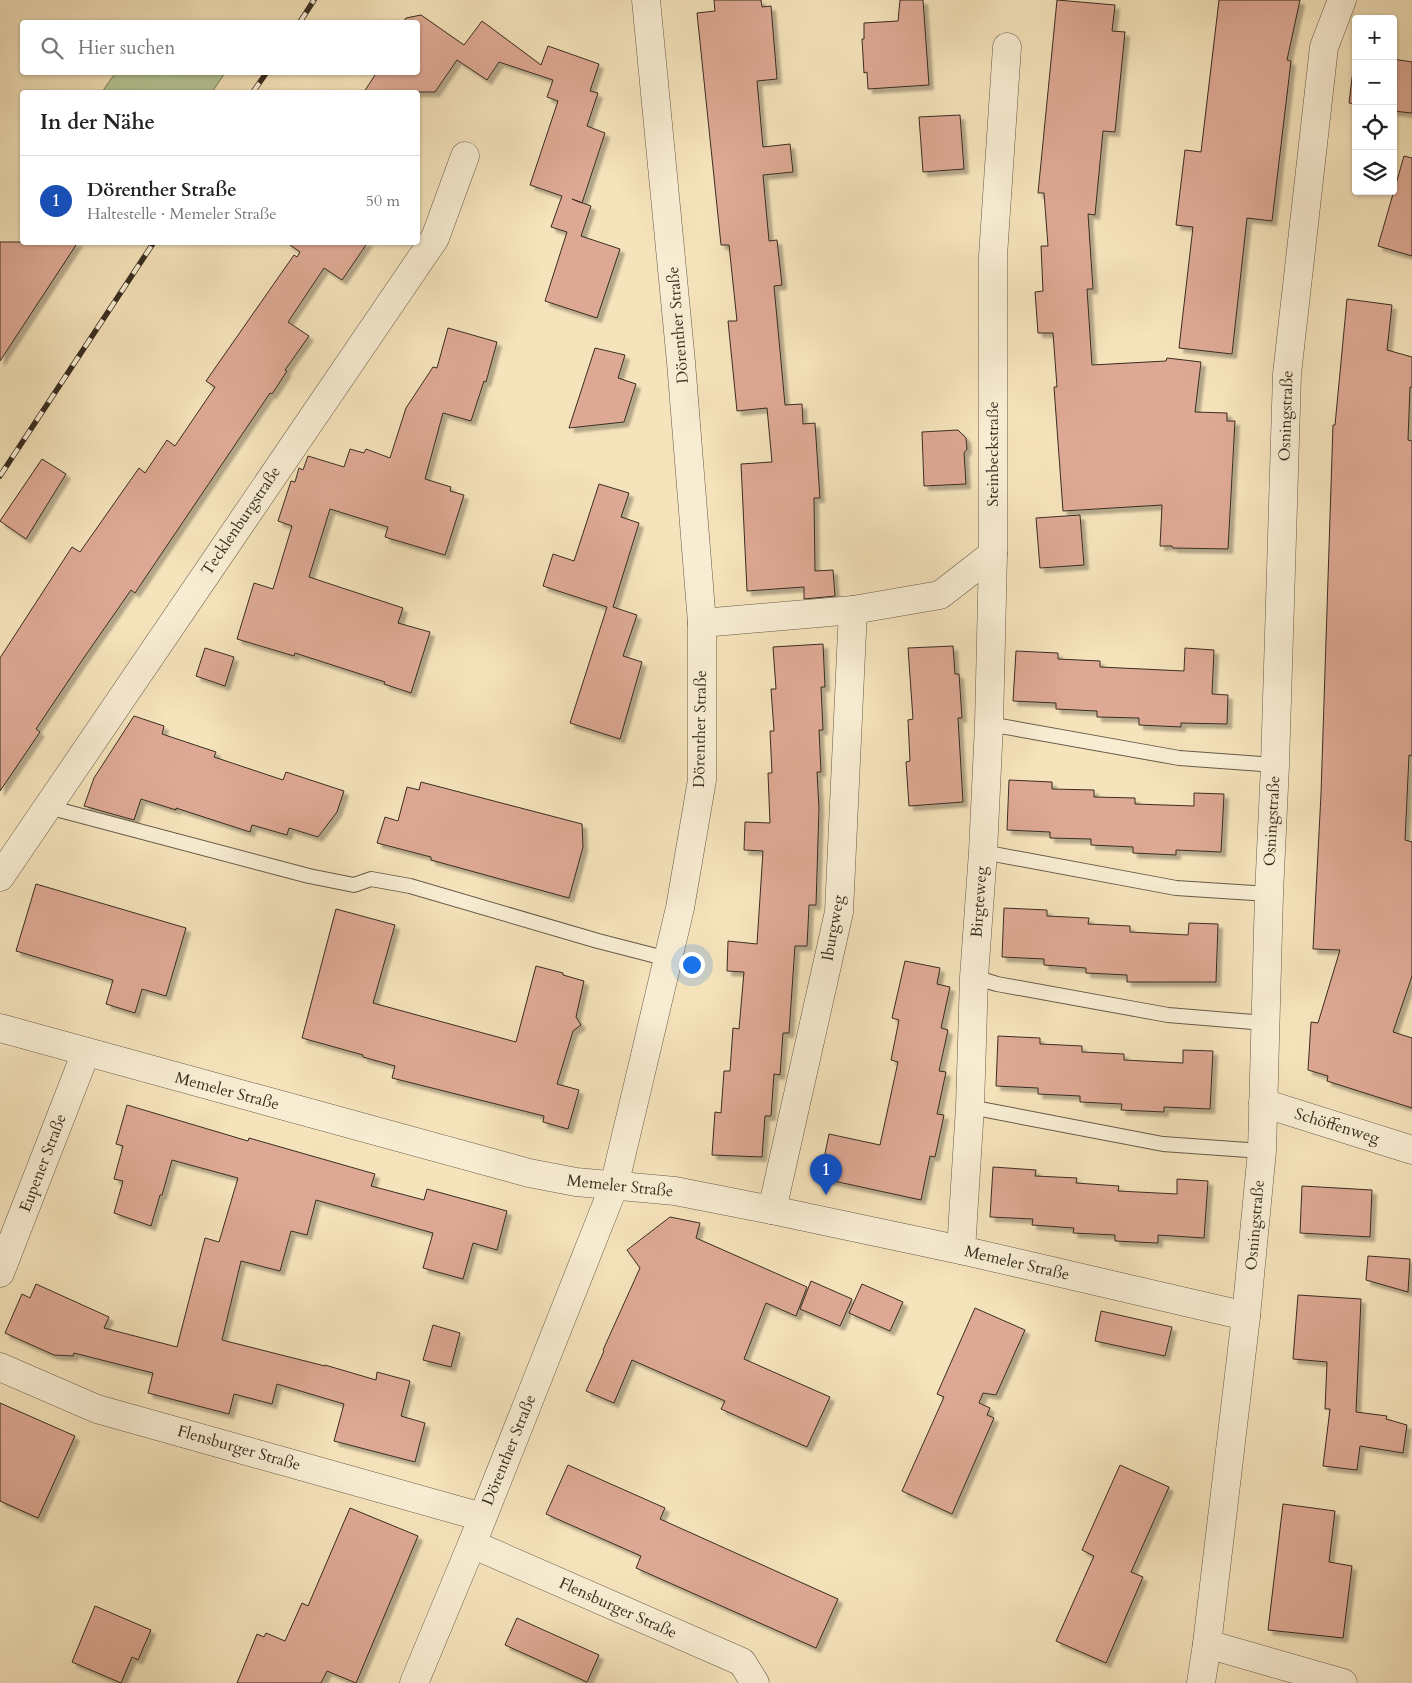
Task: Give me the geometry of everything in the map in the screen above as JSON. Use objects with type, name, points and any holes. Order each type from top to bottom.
[{"type":"street","name":"Dörenther Straße","points":[[414,1683],[472,1544],[614,1186],[680,908],[702,780],[702,623],[682,362],[646,0]]},
{"type":"street","name":"Osningstraße","points":[[1200,1683],[1207,1644],[1246,1316],[1262,1152],[1287,374],[1324,47],[1342,0]]},
{"type":"street","name":"Steinbeckstraße","points":[[993,554],[993,256],[1007,48]]},
{"type":"street","name":"Tecklenburgstraße","points":[[0,877],[434,238],[465,156]]},
{"type":"street","points":[[702,623],[853,610],[940,596],[993,554]]},
{"type":"street","name":"Birgteweg","points":[[961,1250],[970,1107],[974,977],[983,852],[989,724],[993,554]]},
{"type":"street","name":"Iburgweg","points":[[772,1210],[838,912],[853,610]]},
{"type":"street","name":"Memeler Straße","points":[[0,1028],[529,1173],[576,1182],[675,1191],[772,1210],[961,1250],[1246,1316]]},
{"type":"street","name":"Eupener Straße","points":[[0,1273],[86,1052]]},
{"type":"street","name":"Schöffenweg","points":[[1263,1103],[1412,1150]]},
{"type":"street","name":"Flensburger Straße","points":[[0,1367],[98,1409],[482,1517]]},
{"type":"street","name":"Flensburger Straße","points":[[472,1544],[742,1662],[754,1683]]},
{"type":"street","points":[[1207,1644],[1343,1683]]},
{"type":"lane","points":[[989,724],[1179,758],[1275,765]]},
{"type":"lane","points":[[48,807],[309,876],[354,885],[370,879],[410,886],[598,941],[668,959]]},
{"type":"lane","points":[[983,852],[1176,888],[1269,894]]},
{"type":"lane","points":[[974,977],[998,984],[1168,1015],[1265,1023]]},
{"type":"lane","points":[[970,1107],[1163,1144],[1262,1152]]},
{"type":"green space","points":[[114,75],[224,75],[213,90],[103,90]]},
{"type":"building","points":[[714,0],[761,0],[762,7],[771,6],[777,79],[757,81],[763,147],[790,144],[793,172],[763,175],[769,241],[777,240],[782,285],[774,286],[785,405],[802,404],[803,424],[815,423],[820,498],[814,498],[815,571],[833,570],[835,596],[804,599],[804,587],[747,591],[741,464],[772,462],[767,408],[737,411],[728,321],[737,321],[729,245],[721,245],[697,13],[715,11]]},
{"type":"building","points":[[900,0],[923,0],[929,85],[868,89],[867,72],[864,73],[862,39],[864,39],[864,23],[898,21]]},
{"type":"building","points":[[1057,0],[1115,5],[1112,31],[1125,32],[1115,132],[1103,131],[1095,215],[1088,214],[1093,289],[1087,289],[1092,365],[1166,361],[1167,358],[1201,362],[1195,412],[1227,413],[1227,421],[1235,421],[1228,549],[1160,546],[1162,505],[1063,511],[1054,387],[1057,387],[1053,333],[1038,333],[1035,292],[1043,291],[1041,246],[1048,246],[1044,193],[1038,193]]},
{"type":"building","points":[[1219,0],[1300,0],[1287,60],[1291,61],[1272,221],[1247,218],[1232,354],[1179,348],[1193,227],[1176,225],[1185,150],[1201,152]]},
{"type":"building","points":[[421,15],[464,45],[482,21],[541,65],[548,46],[599,64],[590,91],[598,93],[587,126],[605,133],[582,203],[591,206],[581,236],[620,249],[597,318],[545,301],[567,232],[551,227],[562,196],[530,185],[558,101],[547,97],[553,80],[499,62],[487,80],[457,60],[435,92],[420,92],[420,90],[365,90],[375,75],[420,75],[420,20],[404,20]]},
{"type":"building","points":[[1397,60],[1412,62],[1412,113],[1397,111]]},
{"type":"building","points":[[1352,78],[1352,103],[1349,103]]},
{"type":"building","points":[[960,115],[964,169],[923,172],[919,117]]},
{"type":"building","points":[[1404,156],[1412,158],[1412,256],[1378,246],[1393,195],[1397,195],[1397,180]]},
{"type":"building","points":[[0,242],[20,242],[20,245],[76,245],[0,361]]},
{"type":"building","points":[[290,245],[366,245],[342,280],[324,268],[288,322],[309,336],[285,370],[287,371],[272,394],[270,393],[135,593],[131,590],[83,659],[36,729],[40,732],[0,791],[0,658],[72,547],[80,552],[139,468],[145,473],[167,440],[175,446],[215,387],[206,381],[294,255],[297,257],[300,252]]},
{"type":"building","points":[[1347,299],[1392,305],[1387,350],[1412,357],[1408,440],[1412,441],[1412,756],[1409,755],[1405,840],[1412,842],[1412,976],[1393,1032],[1412,1038],[1412,1108],[1327,1081],[1328,1076],[1308,1070],[1311,1022],[1318,1023],[1340,950],[1313,949],[1321,794],[1333,425],[1335,425]]},
{"type":"building","points":[[448,328],[497,342],[486,382],[484,381],[471,421],[443,413],[425,479],[451,487],[450,491],[464,495],[445,555],[385,537],[388,527],[330,509],[309,577],[403,608],[398,623],[430,632],[411,693],[384,684],[385,682],[295,653],[294,656],[237,639],[254,583],[273,589],[292,526],[278,521],[291,481],[295,482],[299,468],[303,470],[308,456],[344,467],[350,449],[364,453],[366,449],[390,458],[406,408],[433,367],[437,368]]},
{"type":"building","points":[[595,348],[625,355],[618,378],[636,384],[624,422],[569,428]]},
{"type":"building","points":[[958,430],[966,438],[967,449],[964,453],[966,484],[924,486],[922,432]]},
{"type":"building","points":[[42,459],[66,474],[26,539],[0,521]]},
{"type":"building","points":[[599,484],[629,493],[621,517],[639,523],[613,607],[637,615],[623,656],[642,662],[620,739],[570,723],[607,607],[543,586],[553,554],[574,561]]},
{"type":"building","points":[[1080,515],[1084,565],[1040,568],[1036,518]]},
{"type":"building","points":[[823,644],[825,687],[821,687],[823,730],[819,730],[821,772],[817,772],[819,808],[816,905],[809,905],[807,946],[795,946],[789,1033],[783,1033],[780,1075],[774,1074],[771,1116],[765,1116],[762,1157],[712,1155],[715,1112],[721,1113],[724,1071],[730,1071],[733,1028],[739,1029],[744,972],[727,971],[728,941],[757,944],[763,851],[744,850],[745,822],[770,823],[768,773],[772,773],[770,731],[774,731],[771,689],[776,689],[773,647]]},
{"type":"building","points":[[953,646],[955,674],[959,674],[962,718],[958,718],[963,802],[909,806],[906,762],[910,761],[908,720],[913,719],[908,648]]},
{"type":"building","points":[[205,648],[234,657],[225,686],[196,676]]},
{"type":"building","points":[[1185,648],[1214,650],[1212,694],[1228,695],[1227,724],[1181,723],[1181,727],[1139,725],[1139,718],[1097,717],[1097,711],[1056,709],[1056,703],[1013,701],[1016,651],[1058,653],[1058,659],[1100,661],[1100,667],[1184,671]]},
{"type":"building","points":[[134,716],[164,726],[162,734],[216,752],[214,757],[283,780],[286,772],[344,791],[337,812],[318,837],[289,828],[287,835],[252,825],[250,832],[176,808],[176,810],[141,799],[134,820],[84,806],[94,778]]},
{"type":"building","points":[[1009,780],[1052,782],[1052,789],[1094,790],[1094,797],[1135,798],[1135,804],[1194,806],[1194,793],[1224,794],[1221,852],[1176,850],[1176,855],[1133,853],[1133,847],[1091,845],[1091,839],[1050,838],[1050,832],[1007,830]]},
{"type":"building","points":[[421,782],[582,824],[583,847],[569,898],[377,843],[385,817],[398,821],[407,787],[419,790]]},
{"type":"building","points":[[36,884],[186,928],[166,996],[142,989],[135,1013],[106,1004],[113,980],[16,951]]},
{"type":"building","points":[[1004,908],[1047,910],[1047,916],[1089,918],[1088,924],[1130,926],[1130,932],[1188,935],[1189,923],[1218,924],[1216,982],[1127,982],[1127,975],[1086,973],[1086,968],[1044,965],[1044,959],[1002,957]]},
{"type":"building","points":[[336,909],[395,925],[373,1003],[516,1042],[536,966],[584,981],[576,1017],[581,1025],[573,1031],[557,1084],[579,1090],[568,1129],[543,1122],[544,1116],[392,1078],[395,1066],[302,1038]]},
{"type":"building","points":[[905,961],[940,968],[937,984],[950,987],[941,1028],[948,1030],[939,1071],[946,1072],[937,1114],[944,1115],[935,1157],[930,1156],[921,1200],[820,1178],[829,1134],[880,1145],[898,1062],[891,1060],[899,1020],[892,1018]]},
{"type":"building","points":[[998,1036],[1040,1038],[1040,1044],[1082,1046],[1082,1052],[1124,1054],[1124,1060],[1183,1063],[1183,1050],[1213,1051],[1210,1109],[1164,1107],[1164,1112],[1121,1110],[1122,1104],[1080,1102],[1080,1096],[1038,1094],[1038,1088],[996,1086]]},
{"type":"building","points":[[127,1105],[248,1141],[249,1138],[375,1174],[371,1186],[424,1200],[427,1189],[507,1211],[497,1250],[473,1243],[463,1279],[423,1268],[433,1233],[316,1200],[307,1235],[291,1231],[280,1271],[241,1261],[222,1340],[325,1365],[376,1380],[377,1372],[410,1381],[401,1416],[425,1423],[415,1462],[334,1441],[344,1404],[277,1384],[272,1404],[234,1394],[229,1414],[148,1393],[153,1373],[74,1353],[73,1356],[54,1355],[5,1333],[22,1294],[30,1298],[36,1284],[109,1317],[104,1328],[177,1347],[205,1238],[219,1242],[238,1178],[172,1160],[151,1226],[114,1213],[123,1181],[114,1179],[123,1146],[116,1144]]},
{"type":"building","points":[[993,1167],[1036,1170],[1035,1176],[1077,1178],[1076,1183],[1119,1186],[1118,1191],[1177,1194],[1177,1179],[1208,1181],[1204,1238],[1158,1235],[1158,1243],[1115,1241],[1115,1235],[1073,1233],[1074,1228],[1032,1225],[1033,1219],[990,1217]]},
{"type":"building","points":[[1302,1186],[1372,1190],[1370,1237],[1300,1233]]},
{"type":"building","points":[[670,1217],[700,1223],[696,1238],[807,1287],[796,1316],[766,1303],[744,1359],[830,1397],[807,1447],[721,1409],[725,1401],[632,1360],[614,1403],[586,1391],[640,1268],[627,1250]]},
{"type":"building","points":[[1368,1256],[1410,1259],[1408,1292],[1366,1280]]},
{"type":"building","points":[[811,1281],[852,1299],[840,1326],[800,1309]]},
{"type":"building","points":[[862,1284],[903,1302],[890,1331],[849,1313]]},
{"type":"building","points":[[1298,1295],[1361,1299],[1356,1412],[1387,1416],[1386,1419],[1407,1425],[1403,1453],[1360,1446],[1357,1470],[1323,1466],[1330,1409],[1325,1409],[1327,1362],[1293,1359]]},
{"type":"building","points":[[975,1308],[1025,1330],[996,1395],[983,1393],[979,1403],[990,1408],[987,1415],[994,1418],[952,1514],[902,1491],[944,1397],[937,1394]]},
{"type":"building","points":[[1101,1311],[1172,1327],[1165,1356],[1095,1341]]},
{"type":"building","points":[[433,1325],[460,1333],[451,1367],[423,1360]]},
{"type":"building","points":[[0,1403],[75,1436],[38,1518],[0,1501]]},
{"type":"building","points":[[568,1465],[665,1508],[660,1519],[838,1599],[816,1648],[636,1568],[641,1556],[546,1514]]},
{"type":"building","points":[[1120,1465],[1169,1487],[1131,1572],[1143,1577],[1106,1663],[1056,1641],[1094,1556],[1082,1550]]},
{"type":"building","points":[[1283,1504],[1335,1511],[1329,1562],[1352,1566],[1343,1638],[1268,1630]]},
{"type":"building","points":[[350,1508],[418,1536],[356,1683],[327,1671],[321,1683],[237,1683],[257,1634],[264,1637],[266,1633],[285,1641],[302,1603],[308,1606]]},
{"type":"building","points":[[95,1606],[151,1630],[138,1660],[132,1657],[121,1683],[72,1662]]},
{"type":"building","points":[[517,1618],[599,1655],[587,1682],[505,1645]]},
{"type":"railway","points":[[301,20],[314,0]]},
{"type":"railway","points":[[254,90],[265,75]]},
{"type":"railway","points":[[0,476],[152,245]]},
{"type":"place","name":"Dörenther Straße","points":[[826,1195]]}]
